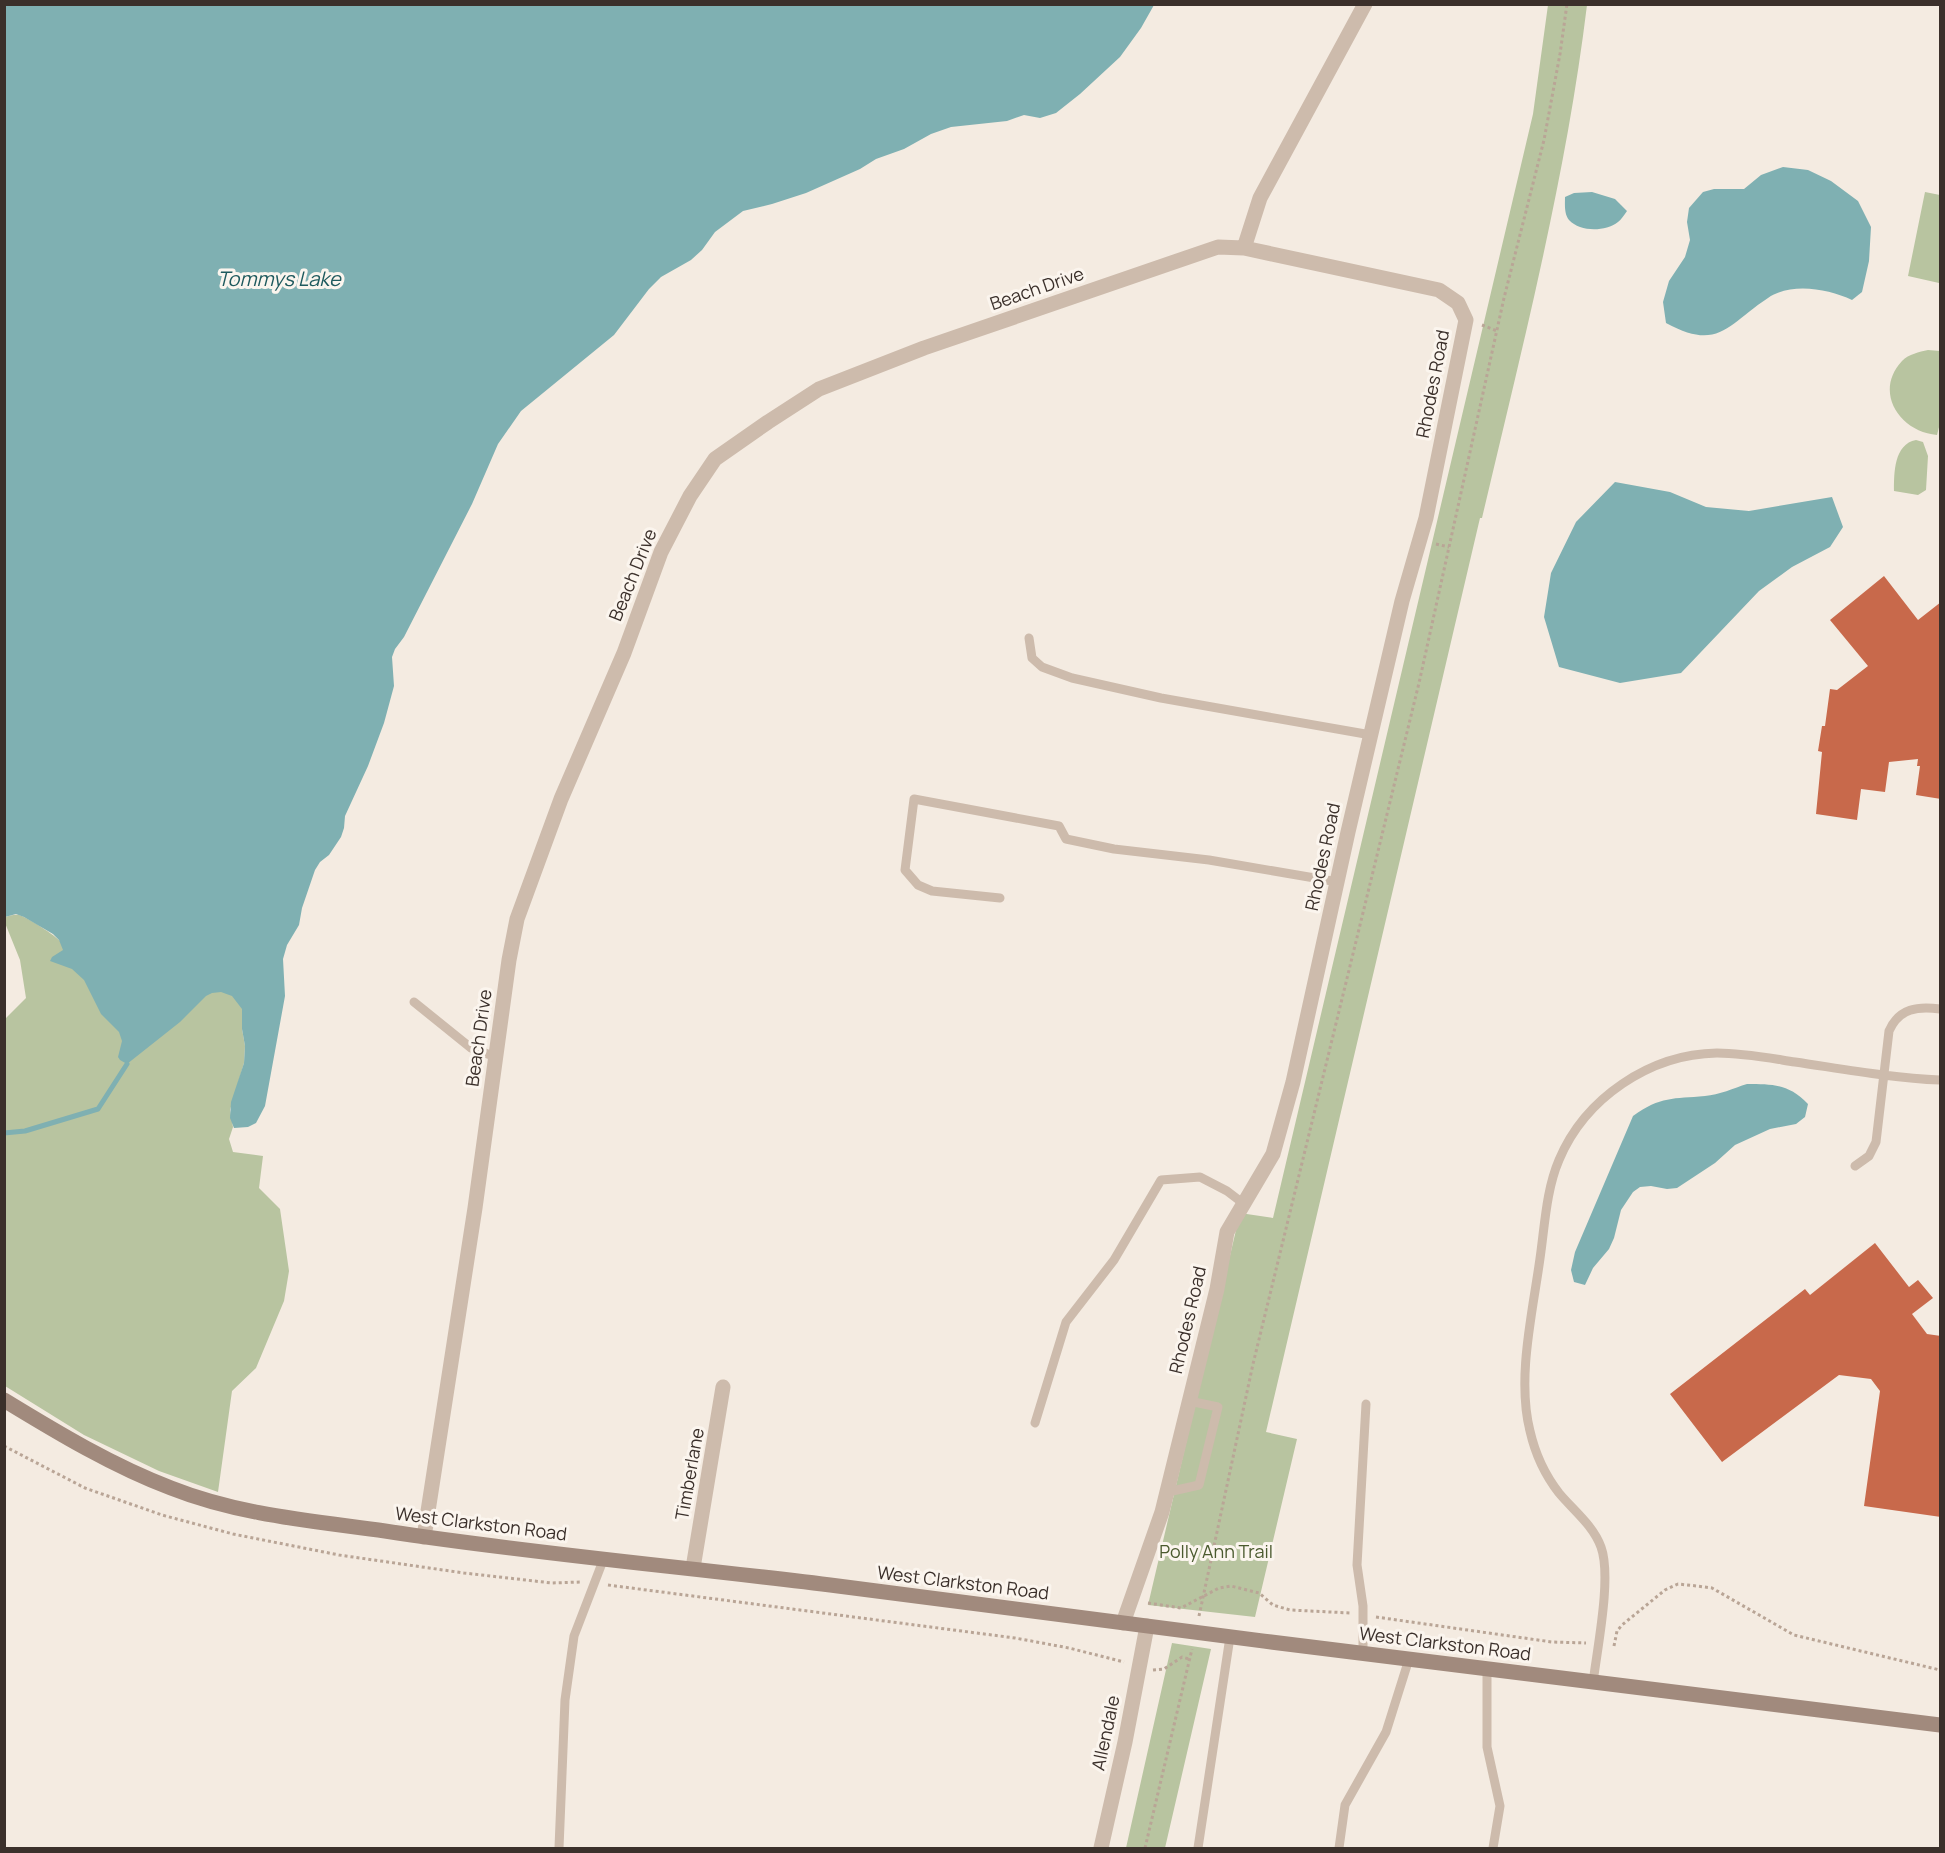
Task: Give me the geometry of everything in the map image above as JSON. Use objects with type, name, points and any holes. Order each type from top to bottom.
[{"type":"main road","name":"West Clarkston Road","points":[[4,1401],[118,1464],[172,1489],[226,1506],[424,1537],[693,1568],[1195,1633],[1941,1725]]},
{"type":"street","points":[[1244,248],[1260,198],[1365,4]]},
{"type":"street","name":"Beach Drive","points":[[424,1537],[475,1208],[509,960],[517,919],[561,800],[624,652],[660,552],[690,496],[715,459],[819,389],[924,348],[1218,247],[1244,248]]},
{"type":"street","name":"Rhodes Road","points":[[1123,1623],[1162,1512],[1217,1289],[1227,1232],[1273,1154],[1293,1082],[1402,601],[1425,518],[1466,320],[1458,303],[1439,290],[1244,248]]},
{"type":"street","name":"Timberlane","points":[[693,1568],[723,1387]]},
{"type":"street","name":"Allendale","points":[[1101,1848],[1125,1742],[1147,1626]]},
{"type":"lane","points":[[1029,638],[1032,658],[1042,667],[1072,678],[1184,703],[1371,735]]},
{"type":"lane","points":[[1000,898],[932,891],[918,885],[904,870],[914,799],[1059,826],[1066,838],[1114,849],[1209,860],[1338,882]]},
{"type":"lane","points":[[414,1002],[471,1048],[496,1056]]},
{"type":"lane","points":[[1855,1166],[1874,1150],[1889,1030],[1902,1013],[1917,1007],[1941,1009]]},
{"type":"lane","points":[[1593,1683],[1606,1580],[1601,1548],[1590,1528],[1559,1493],[1546,1474],[1537,1456],[1530,1432],[1525,1398],[1529,1337],[1550,1190],[1565,1148],[1584,1119],[1618,1087],[1646,1070],[1689,1056],[1717,1053],[1737,1054],[1884,1075],[1941,1080]]},
{"type":"lane","points":[[1035,1423],[1066,1322],[1114,1260],[1161,1180],[1200,1177],[1227,1191],[1244,1204]]},
{"type":"lane","points":[[1167,1492],[1200,1485],[1218,1407],[1189,1401]]},
{"type":"lane","points":[[1363,1653],[1363,1615],[1356,1565],[1366,1404]]},
{"type":"lane","points":[[559,1848],[565,1700],[574,1636],[604,1558]]},
{"type":"lane","points":[[1198,1848],[1230,1637]]},
{"type":"lane","points":[[1339,1848],[1345,1805],[1386,1732],[1409,1659]]},
{"type":"lane","points":[[1487,1669],[1486,1747],[1500,1806],[1493,1848]]},
{"type":"path","points":[[1145,1848],[1195,1633],[1252,1364],[1416,694],[1504,298],[1544,140],[1567,4]]},
{"type":"path","points":[[1131,1600],[1181,1608],[1219,1588],[1231,1586],[1259,1593],[1273,1605],[1290,1610],[1363,1615],[1541,1640],[1614,1646],[1617,1631],[1622,1625],[1665,1590],[1678,1584],[1712,1588],[1794,1635],[1941,1670]]},
{"type":"green space","points":[[5,5],[411,5],[242,1009],[244,1063],[230,1110],[233,1127],[229,1139],[233,1152],[263,1156],[259,1188],[280,1209],[289,1271],[284,1301],[256,1368],[232,1391],[218,1492],[159,1471],[84,1435],[5,1386],[5,1019],[26,998],[20,960],[5,923],[5,917],[23,916],[61,942],[5,831]]},
{"type":"green space","name":"Polly Ann Trail","points":[[1548,5],[1587,5],[1567,134],[1542,263],[1266,1432],[1297,1439],[1255,1617],[1148,1605],[1240,1213],[1273,1218],[1533,114]]},
{"type":"green space","points":[[1925,192],[1940,195],[1939,283],[1908,276]]},
{"type":"green space","points":[[1928,350],[1940,351],[1940,423],[1937,435],[1912,427],[1895,408],[1891,397],[1890,385],[1902,361],[1911,355]]},
{"type":"green space","points":[[1916,440],[1923,442],[1928,456],[1926,490],[1918,495],[1894,491],[1895,468],[1899,453],[1903,447]]},
{"type":"green space","points":[[1172,1643],[1211,1649],[1165,1848],[1126,1848]]},
{"type":"water","name":"Tommys Lake","points":[[6,4],[1154,5],[1120,57],[1056,113],[1040,118],[1024,115],[1007,121],[951,127],[876,159],[860,169],[806,193],[743,211],[715,232],[702,250],[691,260],[661,277],[614,335],[521,411],[498,444],[472,504],[404,637],[395,649],[392,657],[394,686],[384,723],[368,766],[345,816],[341,837],[315,870],[302,908],[299,925],[287,945],[283,959],[285,996],[265,1106],[256,1123],[248,1127],[234,1128],[230,1118],[231,1102],[244,1063],[245,1046],[242,1009],[232,996],[221,992],[206,996],[180,1022],[127,1064],[118,1057],[122,1041],[119,1032],[101,1014],[84,980],[72,969],[50,961],[63,950],[59,940],[24,917],[16,914],[5,917]]},
{"type":"water","points":[[1783,167],[1808,170],[1831,181],[1858,201],[1871,227],[1869,261],[1862,292],[1852,300],[1821,290],[1788,290],[1768,298],[1732,325],[1711,335],[1684,331],[1666,323],[1663,302],[1669,281],[1685,257],[1690,240],[1687,222],[1689,208],[1703,192],[1714,189],[1744,189],[1761,175]]},
{"type":"water","points":[[1592,192],[1615,199],[1627,211],[1619,221],[1606,228],[1579,227],[1566,215],[1565,197],[1574,193]]},
{"type":"water","points":[[1615,482],[1670,492],[1706,507],[1749,511],[1832,497],[1843,527],[1830,547],[1792,567],[1759,591],[1681,673],[1620,683],[1559,667],[1544,617],[1551,573],[1576,522]]},
{"type":"water","points":[[1747,1084],[1780,1086],[1794,1092],[1808,1104],[1805,1117],[1796,1124],[1770,1129],[1735,1145],[1715,1163],[1677,1188],[1640,1187],[1633,1192],[1621,1210],[1609,1249],[1593,1268],[1585,1285],[1574,1282],[1571,1270],[1575,1252],[1633,1116],[1660,1102],[1721,1093]]},
{"type":"building","points":[[1884,576],[1918,620],[1941,602],[1941,799],[1916,795],[1920,766],[1917,766],[1918,759],[1889,762],[1885,792],[1861,789],[1857,820],[1816,814],[1822,752],[1818,751],[1822,726],[1825,726],[1830,689],[1837,690],[1868,666],[1830,620]]},
{"type":"building","points":[[1875,1243],[1909,1287],[1918,1280],[1933,1298],[1912,1314],[1927,1334],[1941,1336],[1941,1517],[1864,1506],[1880,1391],[1871,1379],[1839,1375],[1722,1462],[1670,1394],[1805,1289],[1810,1295]]},
{"type":"waterway","points":[[4,1133],[25,1131],[98,1109],[127,1064]]}]
